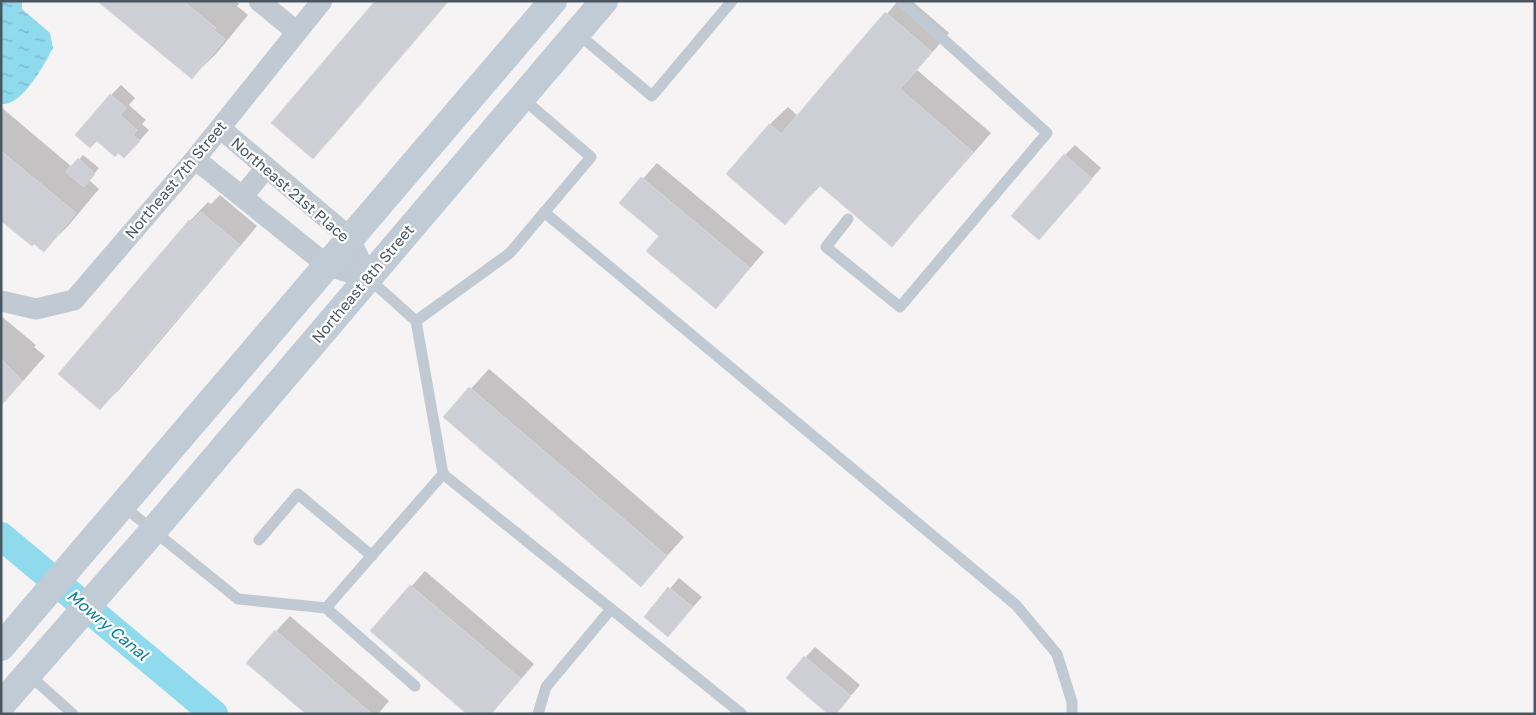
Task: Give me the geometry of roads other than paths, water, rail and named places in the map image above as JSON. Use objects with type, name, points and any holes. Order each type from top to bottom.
[{"type":"main road","points":[[9,638],[553,1]]},
{"type":"main road","name":"Northeast 8th Street","points":[[1,704],[153,531],[604,1]]},
{"type":"street","points":[[259,1],[297,32]]},
{"type":"street","name":"Northeast 7th Street","points":[[1,301],[36,309],[74,300],[220,128],[322,1]]},
{"type":"street","name":"Northeast 21st Place","points":[[220,128],[350,240],[368,278]]},
{"type":"street","points":[[195,158],[328,266],[368,278]]},
{"type":"street","points":[[242,197],[266,168]]},
{"type":"lane","points":[[577,33],[652,96],[732,1]]},
{"type":"lane","points":[[848,219],[826,247],[900,308],[1047,133],[901,1]]},
{"type":"lane","points":[[416,321],[510,253],[591,156],[522,98]]},
{"type":"lane","points":[[544,212],[1016,605],[1057,654],[1072,702],[1072,714]]},
{"type":"lane","points":[[368,278],[416,321],[443,474],[742,714]]},
{"type":"lane","points":[[326,608],[443,474]]},
{"type":"lane","points":[[259,540],[298,494],[372,556]]},
{"type":"lane","points":[[123,506],[238,599],[326,608],[415,686]]},
{"type":"lane","points":[[538,714],[546,688],[611,609]]},
{"type":"lane","points":[[28,674],[73,714]]},
{"type":"water","points":[[1,1],[22,1],[22,9],[50,33],[53,48],[39,73],[25,92],[9,103],[1,104]]},
{"type":"waterway","name":"Mowry Canal","points":[[1,536],[214,714]]}]
